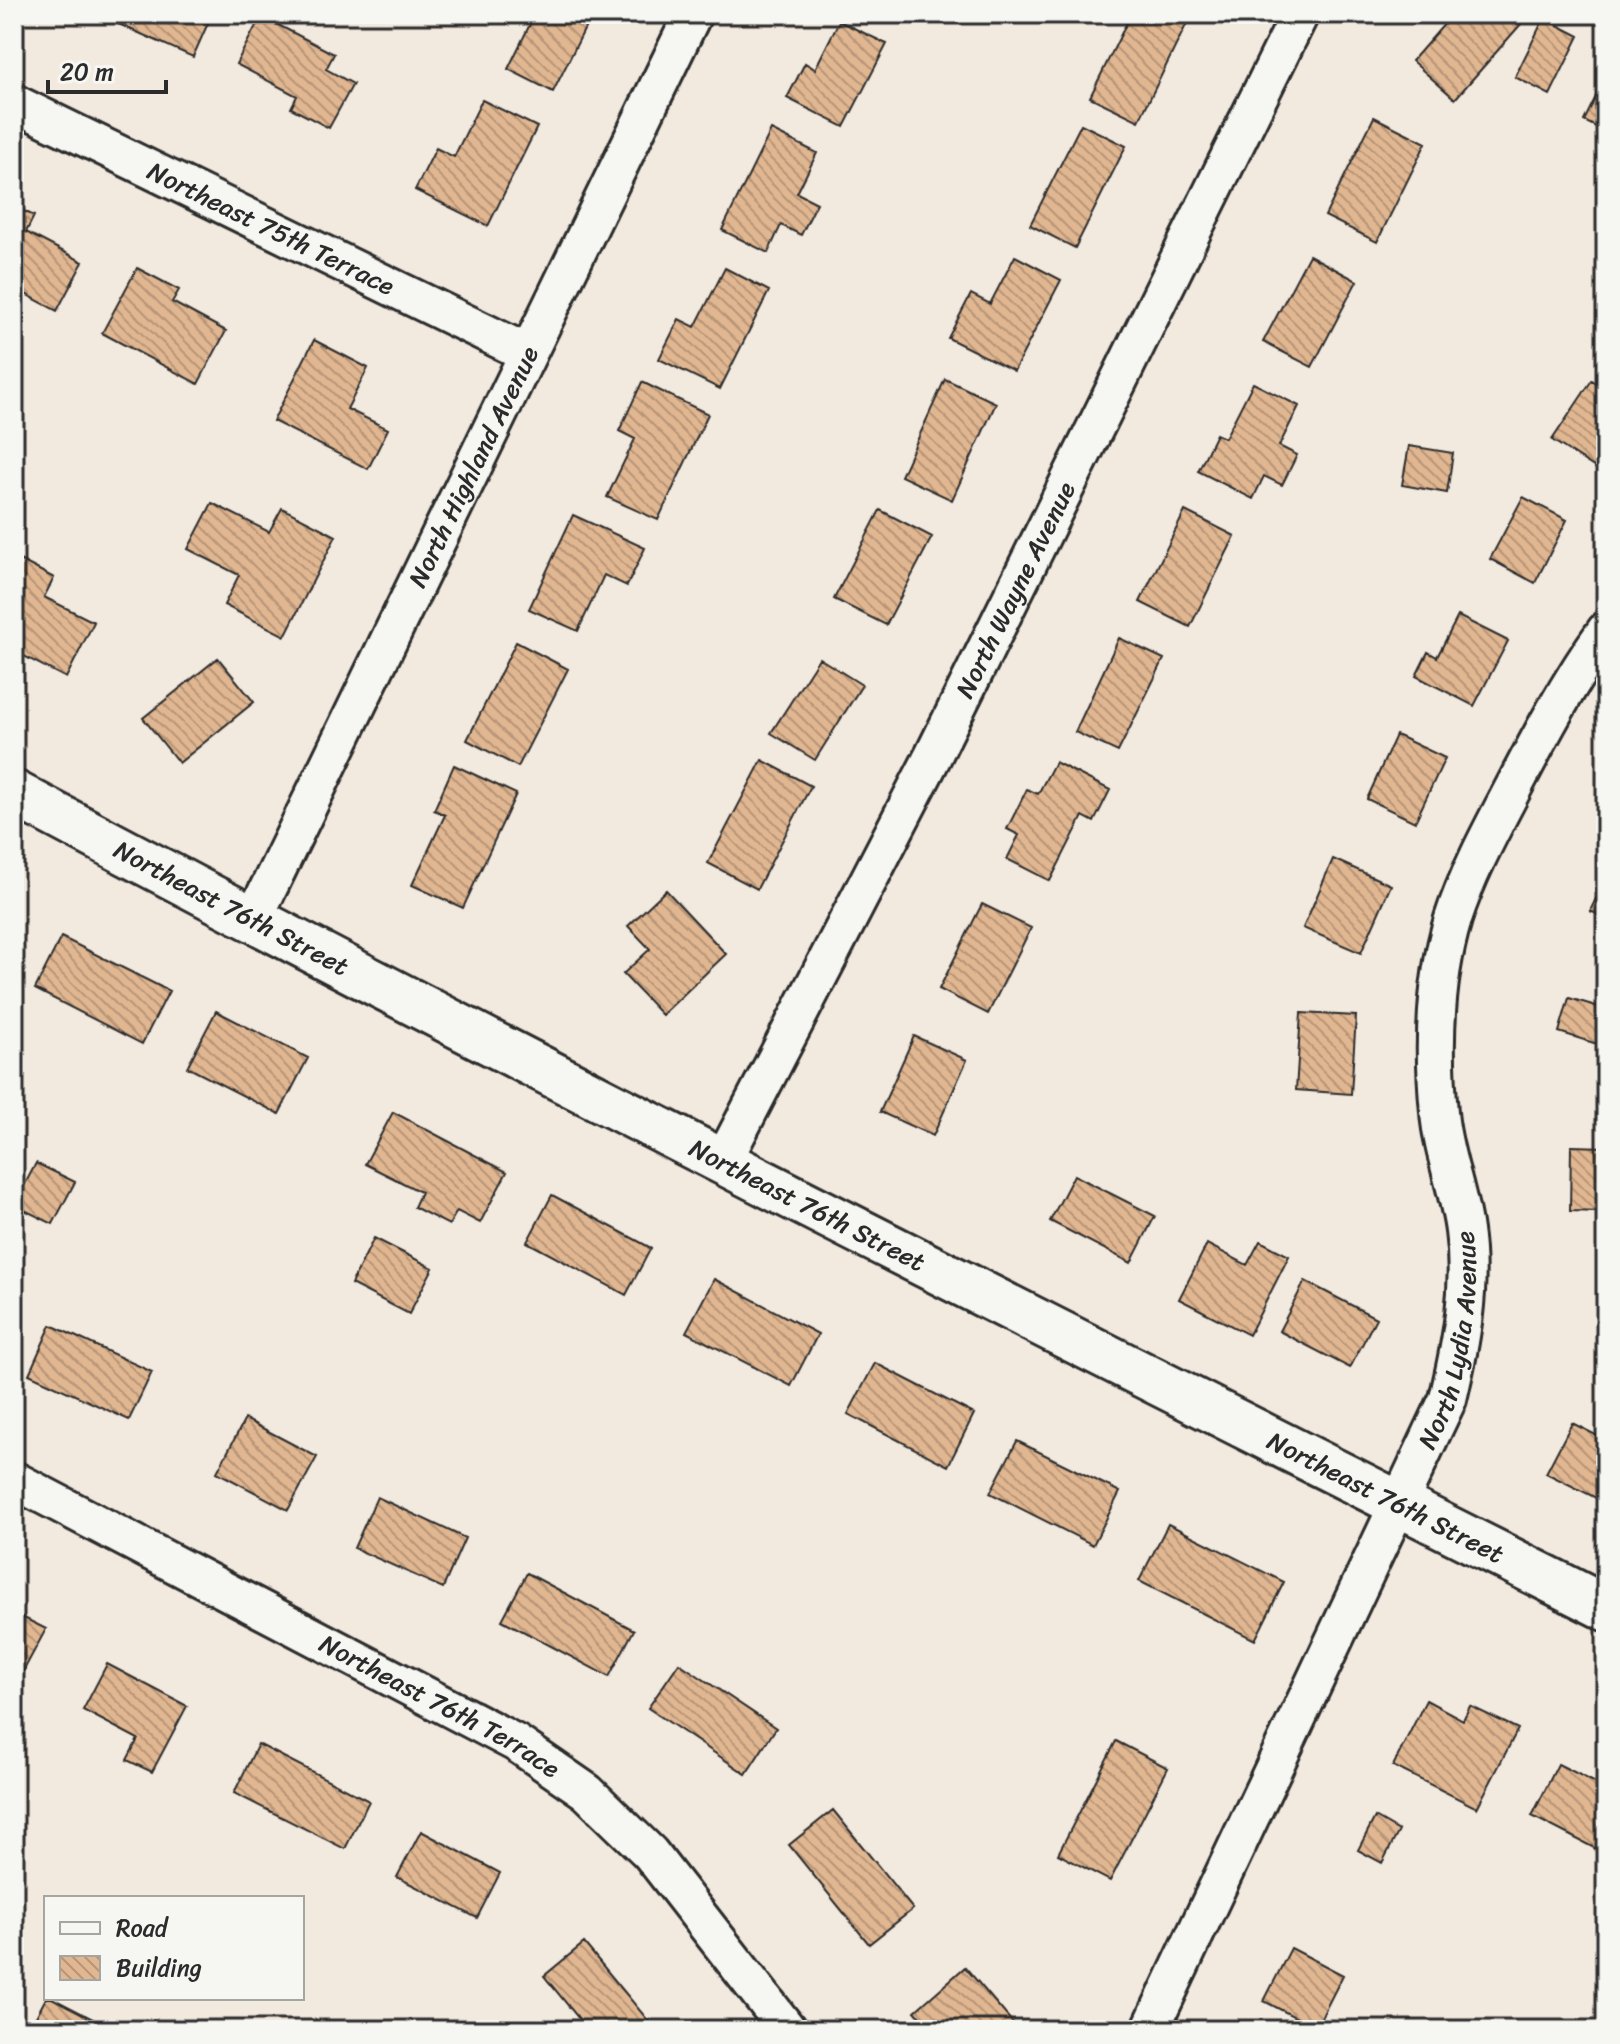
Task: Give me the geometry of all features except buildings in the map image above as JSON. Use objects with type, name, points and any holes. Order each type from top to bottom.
[{"type":"street","name":"North Highland Avenue","points":[[253,920],[693,14]]},
{"type":"street","name":"North Wayne Avenue","points":[[722,1163],[940,742],[1300,14]]},
{"type":"street","name":"Northeast 75th Terrace","points":[[14,103],[527,353]]},
{"type":"street","name":"North Lydia Avenue","points":[[1150,2030],[1448,1399],[1461,1343],[1467,1286],[1464,1231],[1439,1115],[1436,1059],[1442,974],[1453,919],[1488,837],[1535,745],[1606,630]]},
{"type":"street","name":"Northeast 76th Street","points":[[14,793],[722,1163],[1606,1608]]},
{"type":"street","name":"Northeast 76th Terrace","points":[[14,1480],[516,1743],[587,1792],[650,1853],[788,2030]]}]
